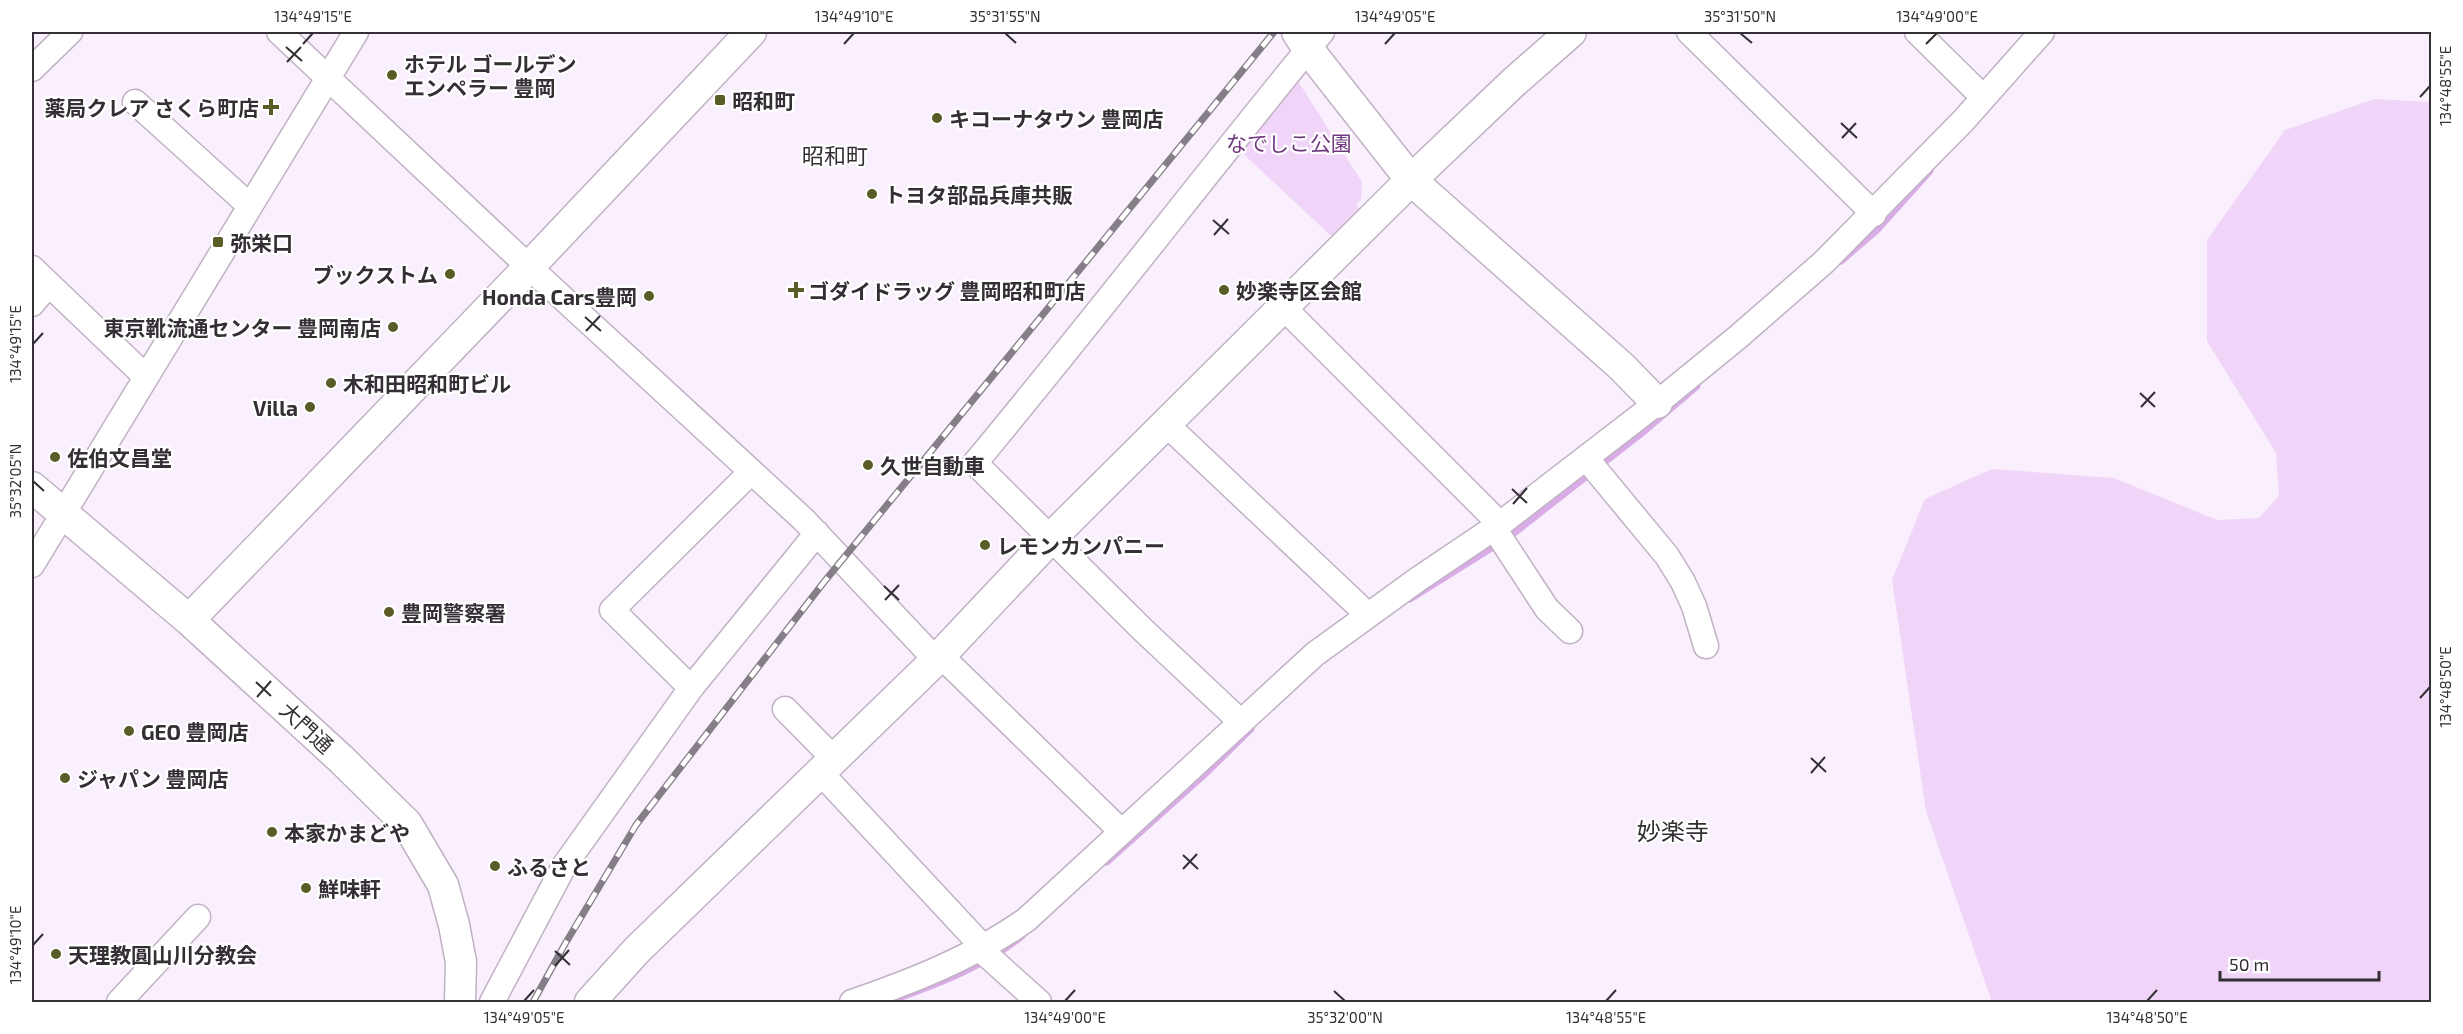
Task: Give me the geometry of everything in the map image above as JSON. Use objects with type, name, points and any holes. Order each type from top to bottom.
[{"type":"street","points":[[32,69],[70,32]]},
{"type":"street","points":[[279,32],[528,267],[752,471],[817,533],[938,657],[1122,832]]},
{"type":"street","points":[[32,565],[356,32]]},
{"type":"street","points":[[189,620],[751,32]]},
{"type":"street","points":[[590,1002],[637,950],[938,657],[1052,537],[1411,180],[1514,82],[1571,32]]},
{"type":"street","points":[[1689,32],[1874,214]]},
{"type":"street","points":[[1917,32],[1983,97]]},
{"type":"street","points":[[852,1002],[915,981],[1000,938],[1026,920],[1316,654],[1368,615],[1497,526],[1586,458],[1738,337],[1824,262],[1874,214],[1963,121],[2042,32]]},
{"type":"street","points":[[1241,722],[1143,630],[1052,537],[975,463],[1083,333],[1225,150],[1309,37],[1411,180],[1622,367],[1657,403]]},
{"type":"street","points":[[135,102],[250,206]]},
{"type":"street","points":[[32,304],[40,276],[146,377]]},
{"type":"street","points":[[1283,307],[1497,526],[1547,609],[1570,631]]},
{"type":"street","points":[[1166,424],[1368,615]]},
{"type":"street","points":[[1586,458],[1667,556],[1694,606],[1706,646]]},
{"type":"street","points":[[691,688],[612,610],[752,471]]},
{"type":"street","name":"大門通","points":[[32,487],[189,620],[341,759],[407,824],[443,885],[461,962],[460,1002]]},
{"type":"street","points":[[492,1002],[564,866],[691,688],[817,533]]},
{"type":"street","points":[[784,709],[827,765],[981,948],[1039,1002]]},
{"type":"street","points":[[118,1002],[198,916]]},
{"type":"green space","name":"なでしこ公園","points":[[1287,81],[1298,81],[1362,182],[1361,199],[1356,205],[1362,211],[1337,235],[1330,235],[1234,145]]},
{"type":"green space","points":[[2374,99],[2431,102],[2431,1002],[1992,1002],[1926,811],[1892,580],[1925,499],[1992,469],[2114,478],[2217,520],[2259,518],[2279,496],[2276,453],[2207,341],[2207,240],[2285,130]]},
{"type":"waterway","points":[[1841,261],[1878,229],[1930,171]]},
{"type":"waterway","points":[[1410,599],[1509,537],[1643,432],[1697,386]]},
{"type":"waterway","points":[[1107,862],[1204,775],[1251,729]]},
{"type":"waterway","points":[[888,1002],[941,982],[974,966],[1022,936]]},
{"type":"railway","points":[[533,1002],[636,825],[824,582],[1274,32]]},
{"type":"place","name":"ホテル ゴールデン エンペラー 豊岡","points":[[392,75]]},
{"type":"place","name":"昭和町","points":[[720,100]]},
{"type":"place","name":"薬局クレア さくら町店","points":[[271,107]]},
{"type":"place","name":"キコーナタウン 豊岡店","points":[[937,118]]},
{"type":"place","name":"トヨタ部品兵庫共販","points":[[872,194]]},
{"type":"place","name":"弥栄口","points":[[218,242]]},
{"type":"place","name":"ブックストム","points":[[450,274]]},
{"type":"place","name":"ゴダイドラッグ 豊岡昭和町店","points":[[796,290]]},
{"type":"place","name":"妙楽寺区会館","points":[[1224,290]]},
{"type":"place","name":"Honda Cars豊岡","points":[[649,296]]},
{"type":"place","name":"東京靴流通センター 豊岡南店","points":[[393,327]]},
{"type":"place","name":"木和田昭和町ビル","points":[[331,383]]},
{"type":"place","name":"Villa","points":[[310,407]]},
{"type":"place","name":"佐伯文昌堂","points":[[55,457]]},
{"type":"place","name":"久世自動車","points":[[868,465]]},
{"type":"place","name":"レモンカンパニー","points":[[985,545]]},
{"type":"place","name":"豊岡警察署","points":[[389,612]]},
{"type":"place","name":"GEO 豊岡店","points":[[129,731]]},
{"type":"place","name":"ジャパン 豊岡店","points":[[65,778]]},
{"type":"place","name":"本家かまどや","points":[[272,832]]},
{"type":"place","name":"ふるさと","points":[[495,866]]},
{"type":"place","name":"鮮味軒","points":[[306,888]]},
{"type":"place","name":"天理教圓山川分教会","points":[[56,954]]},
{"type":"district","name":"昭和町","points":[[835,155]]},
{"type":"district","name":"妙楽寺","points":[[1673,830]]}]
